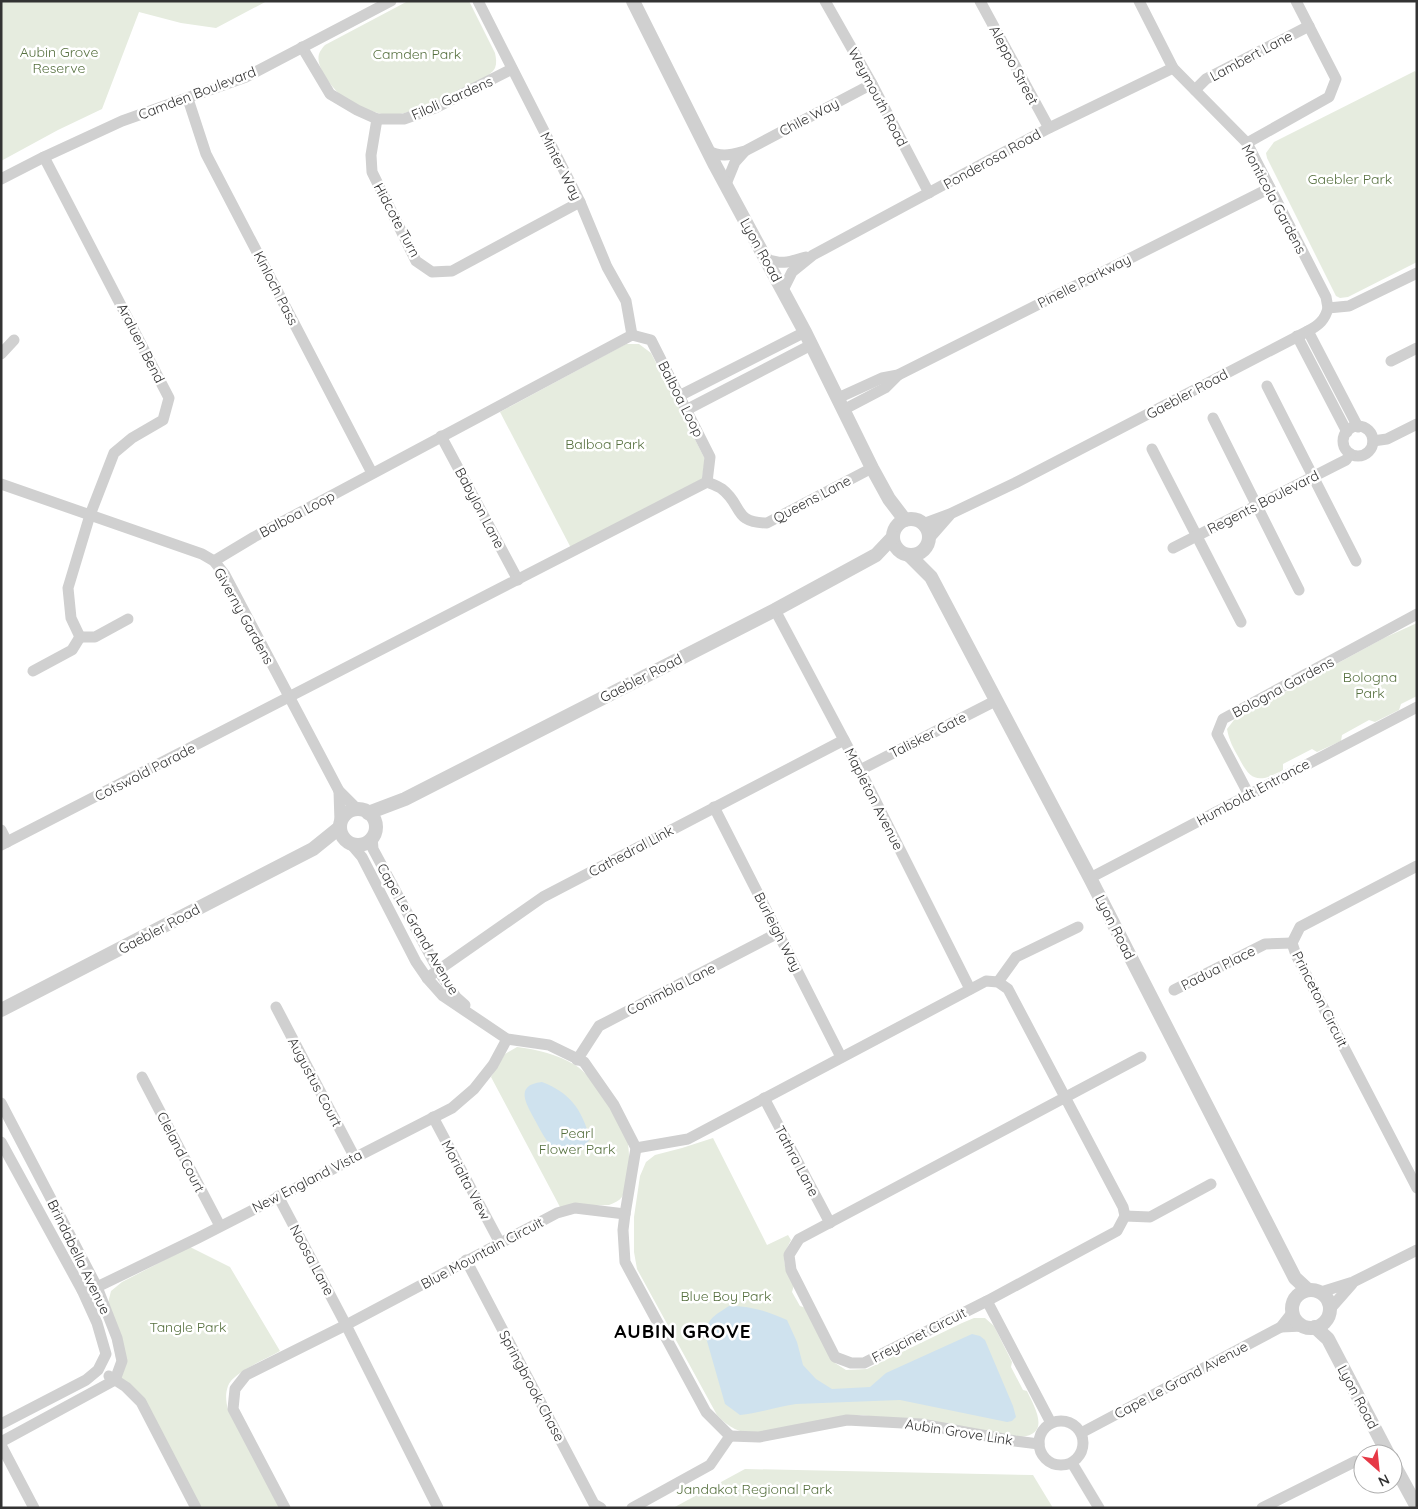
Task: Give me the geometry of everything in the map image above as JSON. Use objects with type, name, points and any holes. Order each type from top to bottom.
[{"type":"street","name":"Camden Boulevard","points":[[1,179],[122,121],[246,77],[390,1]]},
{"type":"street","name":"Minter Way","points":[[478,1],[580,202],[607,267],[626,301],[632,336]]},
{"type":"street","name":"Lyon Road","points":[[633,1],[708,150],[805,332],[872,468],[889,499],[906,520]]},
{"type":"street","name":"Aleppo Street","points":[[980,1],[1049,128]]},
{"type":"street","name":"Monticola Gardens","points":[[1139,1],[1173,68],[1247,143],[1326,297],[1328,308]]},
{"type":"street","points":[[1247,143],[1329,97],[1336,79],[1296,1]]},
{"type":"street","name":"Weymouth Road","points":[[830,2],[929,193]]},
{"type":"street","name":"Lambert Lane","points":[[1195,90],[1206,79],[1309,26]]},
{"type":"street","name":"Filoli Gardens","points":[[302,47],[330,94],[357,110],[377,118],[404,119],[435,108],[512,69]]},
{"type":"street","name":"Ponderosa Road","points":[[783,290],[792,272],[813,255],[1049,128],[1173,68]]},
{"type":"street","name":"Chile Way","points":[[708,150],[716,155],[725,156],[745,151],[872,84]]},
{"type":"street","name":"Kinloch Pass","points":[[188,99],[206,154],[372,473]]},
{"type":"street","name":"Hidcote Turn","points":[[377,118],[372,155],[372,172],[416,260],[432,272],[452,272],[580,202]]},
{"type":"street","name":"Chile Way","points":[[726,184],[735,162],[745,151]]},
{"type":"street","name":"Araluen Bend","points":[[44,157],[169,398],[163,420],[132,438],[114,454],[90,515],[68,588],[71,618],[80,637]]},
{"type":"street","name":"Pinelle Parkway","points":[[841,404],[882,378],[898,375],[1270,188]]},
{"type":"street","name":"Ponderosa Road","points":[[766,259],[778,263],[786,263],[813,255]]},
{"type":"street","points":[[1328,308],[1349,306],[1417,272]]},
{"type":"street","name":"Gaebler Road","points":[[923,524],[950,514],[1016,483],[1308,331],[1321,322],[1327,314],[1328,308]]},
{"type":"street","points":[[1308,331],[1353,429]]},
{"type":"street","points":[[679,396],[805,332]]},
{"type":"street","name":"Balboa Loop","points":[[214,561],[254,537],[372,473],[632,336],[651,340],[710,457],[707,482]]},
{"type":"street","points":[[1297,336],[1353,429]]},
{"type":"street","points":[[1,354],[14,340]]},
{"type":"street","points":[[686,410],[811,345]]},
{"type":"street","points":[[1391,362],[1417,348]]},
{"type":"street","points":[[1267,386],[1312,478],[1356,561]]},
{"type":"street","points":[[1213,418],[1299,590]]},
{"type":"street","points":[[1373,441],[1387,439],[1417,424]]},
{"type":"street","points":[[1353,429],[1368,430],[1373,441],[1372,448],[1358,456],[1350,454],[1344,443],[1344,438],[1353,429]]},
{"type":"street","name":"Babylon Lane","points":[[441,436],[518,580]]},
{"type":"street","points":[[1152,449],[1241,622]]},
{"type":"street","name":"Regents Boulevard","points":[[1173,548],[1346,460],[1350,454]]},
{"type":"street","name":"Queens Lane","points":[[707,482],[721,488],[742,516],[753,523],[767,523],[872,468]]},
{"type":"street","points":[[289,698],[707,482]]},
{"type":"street","name":"Giverny Gardens","points":[[1,484],[202,554],[214,561],[225,575],[339,791],[368,821]]},
{"type":"street","name":"Lyon Road","points":[[889,499],[894,534]]},
{"type":"street","name":"Gaebler Road","points":[[927,543],[950,514]]},
{"type":"street","points":[[911,519],[923,524],[928,534],[927,543],[922,551],[915,554],[906,554],[896,546],[894,534],[900,523],[906,520],[911,519]]},
{"type":"street","name":"Gaebler Road","points":[[344,833],[345,813],[368,821],[405,799],[776,610],[876,555],[894,534]]},
{"type":"street","name":"Lyon Road","points":[[927,543],[931,577]]},
{"type":"street","name":"Lyon Road","points":[[906,554],[931,577],[1090,878],[1295,1278],[1314,1291]]},
{"type":"street","name":"Gaebler Road","points":[[876,555],[906,554]]},
{"type":"street","name":"Mapleton Avenue","points":[[776,610],[860,770],[970,989]]},
{"type":"street","name":"Bologna Gardens","points":[[1249,795],[1217,734],[1223,719],[1417,614]]},
{"type":"street","points":[[33,671],[72,650],[80,637],[95,637],[128,619]]},
{"type":"street","name":"Cotswold Parade","points":[[4,844],[289,698]]},
{"type":"street","name":"Talisker Gate","points":[[860,770],[997,700]]},
{"type":"street","name":"Humboldt Entrance","points":[[1090,878],[1417,707]]},
{"type":"street","name":"Cathedral Link","points":[[427,978],[543,896],[844,740]]},
{"type":"street","name":"Giverny Gardens","points":[[339,791],[344,833]]},
{"type":"street","name":"Burleigh Way","points":[[714,807],[841,1057]]},
{"type":"street","name":"Gaebler Road","points":[[344,833],[362,844],[368,841],[368,821]]},
{"type":"street","name":"Cape Le Grand Avenue","points":[[368,821],[373,849],[438,970],[456,997],[503,1036]]},
{"type":"street","points":[[1,830],[4,844]]},
{"type":"street","name":"Gaebler Road","points":[[2,1011],[344,833]]},
{"type":"street","name":"Cape Le Grand Avenue","points":[[344,833],[362,857],[416,962],[442,996],[503,1036],[549,1046],[584,1062],[614,1105],[636,1148]]},
{"type":"street","name":"Princeton Circuit","points":[[1416,869],[1300,927],[1292,943],[1296,955],[1417,1188]]},
{"type":"street","points":[[998,982],[1016,957],[1078,927]]},
{"type":"street","name":"Conimbla Lane","points":[[577,1060],[599,1026],[778,933]]},
{"type":"street","name":"Padua Place","points":[[1174,990],[1265,944],[1292,943]]},
{"type":"street","points":[[632,1508],[710,1465],[730,1436],[706,1412],[625,1262],[623,1230],[636,1148],[688,1139],[986,981],[998,982],[1008,989],[1126,1216],[1150,1217],[1211,1184]]},
{"type":"street","name":"Augustus Court","points":[[276,1007],[354,1156]]},
{"type":"street","name":"New England Vista","points":[[82,1290],[97,1287],[452,1108],[474,1089],[493,1065],[503,1036]]},
{"type":"street","name":"Freycinet Circuit","points":[[1126,1216],[1117,1231],[987,1301],[864,1363],[851,1363],[835,1357],[791,1270],[790,1255],[799,1239],[1141,1058]]},
{"type":"street","name":"Cleland Court","points":[[142,1077],[220,1226]]},
{"type":"street","name":"Tathra Lane","points":[[764,1098],[830,1223]]},
{"type":"street","name":"Brindabella Avenue","points":[[1,1103],[97,1287],[117,1338],[122,1361],[115,1380]]},
{"type":"street","name":"Morialta View","points":[[434,1117],[500,1243]]},
{"type":"street","name":"Brindabella Avenue","points":[[1,1142],[82,1290],[97,1323],[106,1354],[98,1370]]},
{"type":"street","name":"Noosa Lane","points":[[278,1196],[346,1325]]},
{"type":"street","name":"Blue Mountain Circuit","points":[[285,1508],[232,1409],[235,1390],[246,1375],[346,1325],[557,1213],[575,1208],[625,1214]]},
{"type":"street","points":[[1293,1306],[1297,1295],[1353,1282],[1417,1250]]},
{"type":"street","name":"Springbrook Chase","points":[[466,1260],[594,1504],[601,1508]]},
{"type":"street","points":[[1295,1278],[1294,1318],[1318,1321]]},
{"type":"street","points":[[1318,1321],[1353,1282]]},
{"type":"street","points":[[1314,1291],[1329,1302],[1318,1321]]},
{"type":"street","points":[[987,1301],[1051,1423]]},
{"type":"street","name":"Cape Le Grand Avenue","points":[[1281,1327],[1293,1306]]},
{"type":"street","name":"Lyon Road","points":[[1318,1321],[1383,1444]]},
{"type":"street","name":"Cape Le Grand Avenue","points":[[1081,1433],[1281,1327],[1318,1321]]},
{"type":"street","points":[[346,1325],[438,1508]]},
{"type":"street","points":[[1,1424],[86,1380],[98,1370],[126,1387],[141,1402],[196,1508]]},
{"type":"street","points":[[34,1508],[1,1443],[115,1380]]},
{"type":"street","name":"Aubin Grove Link","points":[[730,1436],[759,1437],[848,1420],[921,1424],[1015,1442],[1039,1444]]},
{"type":"street","points":[[1064,1421],[1075,1426],[1081,1433],[1084,1445],[1082,1452],[1072,1463],[1057,1465],[1050,1463],[1044,1458],[1039,1444],[1042,1432],[1051,1423],[1064,1421]]},
{"type":"street","points":[[1262,1508],[1353,1462]]},
{"type":"street","points":[[1072,1463],[1099,1508]]},
{"type":"street","points":[[1403,1481],[1417,1507]]},
{"type":"green space","name":"Aubin Grove Reserve","points":[[1,1],[267,1],[216,28],[181,23],[139,12],[102,109],[1,161]]},
{"type":"green space","name":"Camden Park","points":[[408,1],[469,1],[495,53],[495,68],[489,75],[448,98],[402,114],[380,114],[346,99],[338,93],[322,71],[318,59],[319,54],[325,45]]},
{"type":"green space","name":"Gaebler Park","points":[[1415,71],[1417,74],[1417,262],[1348,297],[1340,298],[1336,296],[1266,153],[1274,142]]},
{"type":"green space","name":"Balboa Park","points":[[626,344],[639,344],[651,353],[705,459],[702,479],[571,548],[500,412]]},
{"type":"green space","name":"Bologna Park","points":[[1417,623],[1417,696],[1401,704],[1399,710],[1375,722],[1369,720],[1342,735],[1341,741],[1317,752],[1312,749],[1283,764],[1283,770],[1275,774],[1256,778],[1248,772],[1233,747],[1228,733],[1227,729],[1234,720],[1384,638]]},
{"type":"green space","name":"Pearl Flower Park","points":[[517,1047],[547,1053],[575,1065],[590,1078],[606,1099],[624,1132],[629,1153],[626,1185],[622,1197],[618,1201],[609,1205],[560,1207],[491,1077],[505,1054]]},
{"type":"green space","name":"Blue Boy Park","points":[[713,1138],[767,1245],[788,1235],[791,1240],[784,1258],[786,1268],[794,1285],[792,1292],[800,1306],[806,1308],[835,1363],[846,1370],[867,1369],[962,1323],[974,1318],[985,1318],[994,1326],[1012,1362],[1011,1367],[1023,1390],[1027,1391],[1034,1405],[1038,1419],[1036,1431],[1021,1437],[861,1415],[751,1433],[739,1431],[723,1421],[717,1415],[637,1269],[634,1252],[634,1217],[640,1176],[646,1162],[655,1155]]},
{"type":"green space","name":"Tangle Park","points":[[190,1247],[230,1267],[280,1351],[236,1376],[228,1386],[226,1398],[228,1410],[280,1508],[199,1508],[143,1400],[119,1379],[108,1303],[111,1291],[122,1282]]},
{"type":"green space","name":"Jandakot Regional Park","points":[[745,1469],[1033,1475],[1053,1508],[673,1508]]},
{"type":"water","points":[[542,1082],[560,1091],[578,1110],[587,1127],[590,1138],[584,1146],[568,1151],[553,1147],[546,1139],[526,1103],[525,1097],[525,1091],[528,1087]]},
{"type":"water","points":[[729,1306],[759,1310],[787,1320],[797,1342],[803,1365],[816,1379],[832,1389],[870,1387],[886,1373],[972,1334],[980,1336],[985,1340],[1016,1417],[1012,1421],[1007,1422],[900,1400],[796,1404],[740,1415],[725,1404],[705,1334],[710,1320]]},
{"type":"district","name":"AUBIN GROVE","points":[[683,1331]]}]
